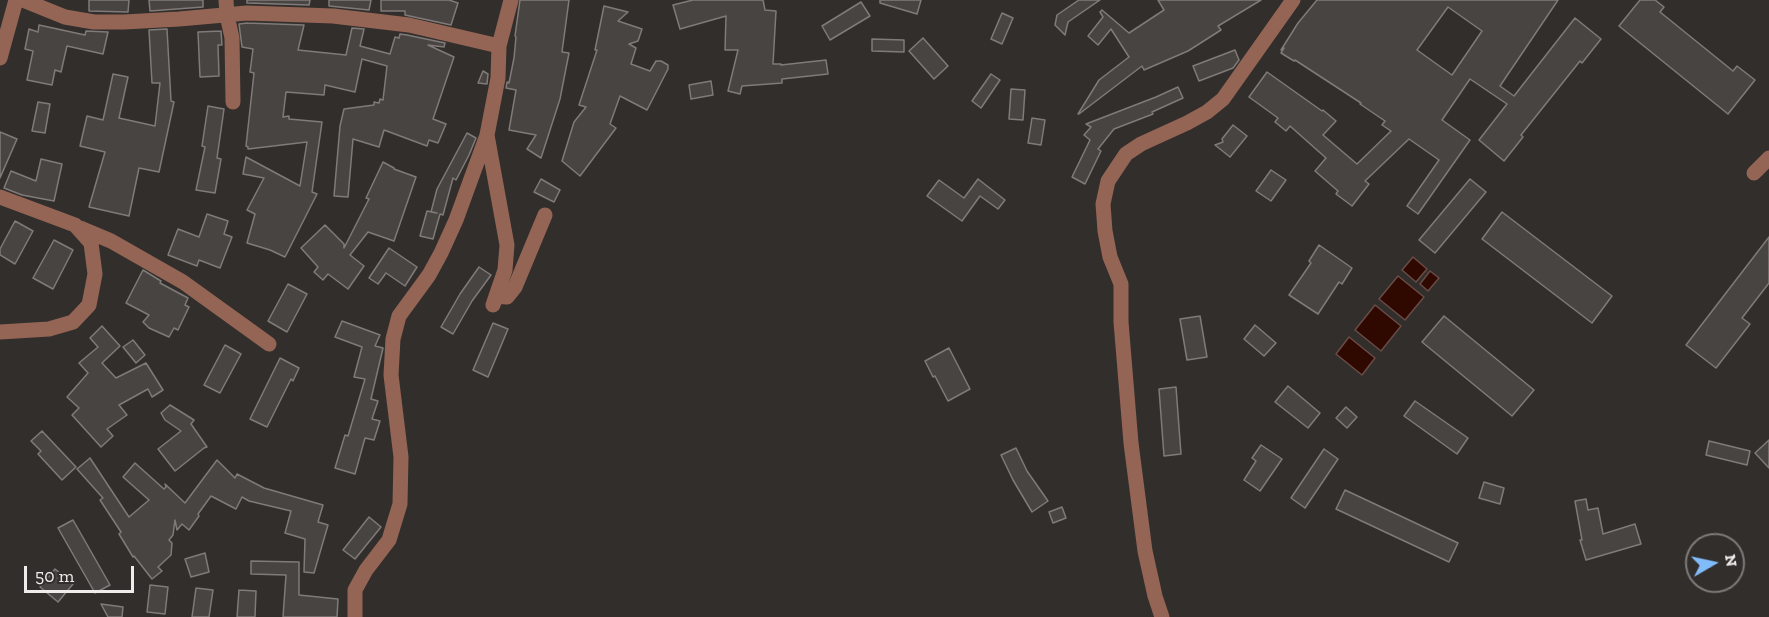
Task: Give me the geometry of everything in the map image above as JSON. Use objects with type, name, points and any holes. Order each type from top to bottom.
[{"type":"street","points":[[0,58],[16,0]]},
{"type":"street","points":[[23,0],[65,17],[94,22],[124,22],[226,7],[247,13],[344,17],[409,25],[499,46]]},
{"type":"street","points":[[355,617],[355,590],[366,570],[389,540],[400,504],[401,457],[391,375],[393,339],[399,316],[429,275],[441,253],[456,220],[487,135],[498,78],[499,46],[511,0]]},
{"type":"street","points":[[1162,617],[1145,551],[1131,443],[1121,322],[1121,284],[1110,257],[1103,204],[1108,181],[1126,154],[1141,144],[1207,112],[1223,99],[1293,0]]},
{"type":"street","points":[[226,7],[232,38],[233,102]]},
{"type":"street","points":[[487,135],[507,246],[505,270],[495,301],[507,297],[515,286],[545,215]]},
{"type":"street","points":[[1754,173],[1769,158]]},
{"type":"street","points":[[0,197],[111,241],[183,282],[269,344]]},
{"type":"street","points":[[0,332],[49,329],[73,322],[89,305],[95,274],[91,243],[75,225]]},
{"type":"shaded area","points":[[1413,257],[1427,269],[1416,282],[1402,270]]},
{"type":"shaded area","points":[[1430,271],[1439,278],[1428,291],[1420,284]]},
{"type":"shaded area","points":[[1398,276],[1424,297],[1405,320],[1379,299]]},
{"type":"shaded area","points":[[1375,305],[1401,326],[1381,351],[1355,330]]},
{"type":"shaded area","points":[[1349,337],[1375,358],[1362,375],[1336,354]]},
{"type":"building","points":[[89,0],[129,0],[128,12],[89,11]]},
{"type":"building","points":[[149,0],[203,0],[203,7],[150,11]]},
{"type":"building","points":[[247,0],[310,0],[309,5],[247,3]]},
{"type":"building","points":[[329,0],[371,0],[369,10],[329,6]]},
{"type":"building","points":[[381,0],[449,0],[458,3],[451,25],[405,15],[405,11],[381,11]]},
{"type":"building","points":[[520,0],[569,0],[562,52],[569,53],[560,99],[541,158],[527,149],[536,135],[509,130],[516,90],[506,88],[514,58]]},
{"type":"building","points":[[693,0],[763,0],[765,10],[776,11],[773,64],[826,60],[828,74],[782,79],[782,83],[742,86],[740,94],[728,91],[738,50],[725,50],[726,16],[680,29],[673,5]]},
{"type":"building","points":[[880,0],[921,0],[917,14],[880,3]]},
{"type":"building","points":[[1079,0],[1100,0],[1068,22],[1065,35],[1055,25],[1057,15]]},
{"type":"building","points":[[1158,0],[1261,0],[1218,26],[1221,30],[1188,51],[1144,70],[1142,66],[1078,114],[1099,80],[1129,57],[1111,29],[1098,45],[1088,36],[1103,17],[1100,12],[1102,10],[1129,33],[1164,10]]},
{"type":"building","points":[[1317,0],[1558,0],[1500,86],[1514,96],[1575,18],[1601,39],[1582,63],[1580,61],[1521,135],[1523,137],[1504,161],[1479,140],[1507,104],[1470,79],[1442,120],[1470,140],[1418,214],[1407,206],[1439,160],[1409,139],[1365,181],[1369,184],[1352,206],[1336,194],[1338,191],[1315,171],[1326,158],[1290,126],[1286,131],[1275,122],[1278,118],[1249,97],[1267,72],[1336,121],[1323,135],[1357,164],[1391,131],[1382,125],[1385,121],[1361,103],[1281,53],[1298,23]],"holes":[[[1448,7],[1482,31],[1452,75],[1417,50]]]},
{"type":"building","points":[[1640,0],[1655,0],[1664,7],[1660,12],[1733,71],[1737,66],[1755,80],[1728,114],[1619,26]]},
{"type":"building","points":[[861,2],[870,16],[830,40],[822,26]]},
{"type":"building","points":[[604,6],[628,12],[618,21],[642,29],[638,41],[629,44],[636,48],[631,64],[650,71],[656,61],[661,61],[668,65],[668,69],[647,110],[620,96],[610,124],[616,128],[580,176],[562,161],[574,122],[586,107],[579,105],[597,50],[595,50]]},
{"type":"building","points":[[1002,13],[1013,18],[1002,44],[991,39]]},
{"type":"building","points":[[239,24],[304,25],[298,50],[346,55],[352,28],[364,29],[360,46],[390,54],[395,37],[399,38],[400,34],[445,43],[444,47],[428,45],[454,57],[433,119],[446,124],[438,143],[429,140],[427,146],[384,130],[379,147],[353,139],[348,197],[334,196],[340,126],[344,109],[374,105],[374,102],[379,103],[380,99],[383,100],[387,66],[362,59],[355,92],[325,85],[324,95],[286,92],[283,117],[322,122],[312,192],[317,194],[285,257],[247,243],[255,214],[247,210],[264,178],[243,174],[246,157],[300,186],[307,142],[248,149],[246,146],[254,73],[250,72],[253,49],[242,47]]},
{"type":"building","points":[[39,25],[85,35],[86,31],[108,32],[103,54],[67,46],[61,72],[55,70],[52,85],[27,80],[33,51],[25,49],[29,29],[38,32]]},
{"type":"building","points":[[167,29],[171,101],[174,102],[159,172],[139,168],[129,216],[89,207],[105,152],[80,146],[87,116],[103,120],[113,74],[128,77],[119,118],[155,126],[160,83],[152,83],[149,30]]},
{"type":"building","points":[[221,31],[222,45],[218,45],[219,76],[200,77],[198,32]]},
{"type":"building","points":[[923,38],[948,66],[934,79],[909,51]]},
{"type":"building","points":[[872,39],[904,40],[904,52],[872,51]]},
{"type":"building","points":[[1235,50],[1239,60],[1233,68],[1199,81],[1193,66]]},
{"type":"building","points":[[483,71],[488,74],[487,84],[478,83]]},
{"type":"building","points":[[991,74],[1000,80],[981,108],[972,101]]},
{"type":"building","points":[[711,81],[713,95],[691,99],[689,85]]},
{"type":"building","points":[[1178,87],[1183,98],[1152,112],[1153,114],[1114,129],[1098,149],[1101,151],[1085,184],[1072,177],[1090,140],[1084,135],[1091,127],[1086,124]]},
{"type":"building","points":[[1011,89],[1025,90],[1023,120],[1009,119]]},
{"type":"building","points":[[38,102],[50,104],[45,133],[32,131]]},
{"type":"building","points":[[208,106],[224,109],[217,158],[221,159],[215,193],[196,190],[205,147],[202,146]]},
{"type":"building","points":[[1032,118],[1045,120],[1041,145],[1028,143]]},
{"type":"building","points":[[1233,125],[1247,136],[1230,157],[1215,145],[1223,142],[1222,139]]},
{"type":"building","points":[[0,132],[17,139],[0,178]]},
{"type":"building","points":[[467,133],[476,138],[456,180],[453,178],[443,215],[440,214],[433,239],[420,236],[427,211],[431,212],[437,189]]},
{"type":"building","points":[[41,159],[62,164],[54,201],[22,195],[4,188],[11,171],[36,181]]},
{"type":"building","points":[[383,162],[394,169],[416,177],[394,241],[368,232],[350,255],[364,266],[348,289],[328,274],[323,280],[314,272],[318,267],[301,248],[325,225],[344,244],[344,248],[369,199],[366,198]]},
{"type":"building","points":[[1271,170],[1286,180],[1271,201],[1256,191]]},
{"type":"building","points":[[541,179],[560,190],[554,202],[534,192]]},
{"type":"building","points":[[978,179],[1005,200],[998,209],[980,196],[962,221],[927,196],[939,180],[964,198]]},
{"type":"building","points":[[1470,179],[1486,192],[1435,253],[1419,240]]},
{"type":"building","points":[[1502,212],[1612,296],[1592,323],[1482,239]]},
{"type":"building","points":[[207,214],[228,221],[224,234],[232,237],[220,268],[199,260],[197,266],[168,255],[178,229],[199,237]]},
{"type":"building","points":[[15,221],[33,231],[15,264],[0,255],[0,249]]},
{"type":"building","points":[[1769,237],[1769,283],[1742,318],[1750,324],[1716,368],[1686,345]]},
{"type":"building","points":[[54,240],[73,250],[53,289],[33,278]]},
{"type":"building","points":[[1319,245],[1352,268],[1342,284],[1339,282],[1318,314],[1289,295],[1311,263],[1309,261]]},
{"type":"building","points":[[389,248],[417,267],[405,286],[386,273],[378,284],[369,278]]},
{"type":"building","points":[[479,267],[491,275],[472,301],[453,334],[441,327]]},
{"type":"building","points":[[143,270],[161,281],[160,283],[188,298],[185,305],[189,307],[178,330],[174,328],[169,337],[149,328],[143,322],[149,315],[126,303]]},
{"type":"building","points":[[288,284],[307,294],[287,332],[268,321]]},
{"type":"building","points":[[1200,316],[1207,357],[1187,360],[1180,319]]},
{"type":"building","points":[[1444,316],[1534,390],[1512,416],[1422,342]]},
{"type":"building","points":[[342,321],[380,335],[375,346],[383,348],[371,399],[378,401],[372,419],[380,421],[374,440],[365,438],[355,474],[335,468],[345,435],[348,436],[365,379],[354,377],[362,347],[335,337]]},
{"type":"building","points":[[493,323],[508,329],[488,377],[473,370]]},
{"type":"building","points":[[1255,325],[1276,343],[1264,356],[1244,339]]},
{"type":"building","points":[[102,326],[120,346],[102,363],[116,378],[146,363],[163,390],[152,397],[148,389],[119,405],[127,415],[107,429],[113,436],[101,447],[72,415],[79,408],[67,397],[88,373],[79,363],[98,347],[90,338]]},
{"type":"building","points":[[133,340],[145,355],[136,363],[123,347]]},
{"type":"building","points":[[225,345],[241,354],[220,393],[204,385]]},
{"type":"building","points":[[949,348],[970,389],[948,401],[925,361]]},
{"type":"building","points":[[280,358],[299,368],[267,427],[250,419]]},
{"type":"building","points":[[1288,386],[1320,413],[1308,428],[1275,402]]},
{"type":"building","points":[[1176,387],[1181,454],[1164,456],[1159,389]]},
{"type":"building","points":[[1415,401],[1468,438],[1457,454],[1404,416]]},
{"type":"building","points":[[170,405],[194,420],[191,424],[207,447],[175,471],[158,449],[181,431],[165,420],[161,413]]},
{"type":"building","points":[[1346,407],[1357,417],[1347,428],[1336,418]]},
{"type":"building","points":[[42,431],[76,467],[62,480],[38,454],[41,451],[31,441]]},
{"type":"building","points":[[1769,440],[1769,468],[1755,453]]},
{"type":"building","points":[[1709,441],[1750,451],[1747,465],[1706,455]]},
{"type":"building","points":[[1261,445],[1282,459],[1260,491],[1244,480],[1256,461],[1252,458]]},
{"type":"building","points":[[1016,448],[1027,471],[1048,501],[1032,512],[1001,455]]},
{"type":"building","points":[[1324,449],[1338,459],[1305,508],[1291,498]]},
{"type":"building","points":[[90,458],[129,517],[149,500],[123,477],[135,463],[164,489],[165,484],[185,503],[217,460],[235,478],[237,474],[264,488],[323,505],[318,522],[328,525],[314,573],[304,572],[305,539],[285,533],[291,511],[249,501],[242,497],[236,509],[211,496],[189,530],[182,524],[177,530],[175,520],[173,535],[169,540],[172,543],[171,555],[158,567],[162,571],[152,579],[133,557],[119,534],[121,532],[100,500],[103,498],[77,469]]},
{"type":"building","points":[[1484,482],[1504,488],[1500,504],[1479,498]]},
{"type":"building","points":[[1345,490],[1458,543],[1449,562],[1336,509]]},
{"type":"building","points":[[1586,499],[1588,510],[1598,508],[1603,534],[1635,524],[1641,544],[1586,560],[1580,540],[1582,540],[1575,501]]},
{"type":"building","points":[[1062,507],[1066,518],[1053,523],[1049,512]]},
{"type":"building","points":[[369,517],[381,527],[355,559],[343,550]]},
{"type":"building","points":[[73,520],[110,585],[95,593],[58,528]]},
{"type":"building","points":[[205,553],[209,572],[191,577],[185,559]]},
{"type":"building","points":[[251,561],[299,562],[299,595],[338,599],[337,617],[283,617],[286,575],[251,574]]},
{"type":"building","points":[[55,569],[73,584],[58,602],[40,587]]},
{"type":"building","points":[[150,585],[168,587],[165,614],[147,612]]},
{"type":"building","points":[[196,588],[213,590],[209,617],[192,617]]},
{"type":"building","points":[[239,590],[256,591],[255,617],[237,617]]},
{"type":"building","points":[[101,604],[123,607],[122,617],[108,617]]}]
